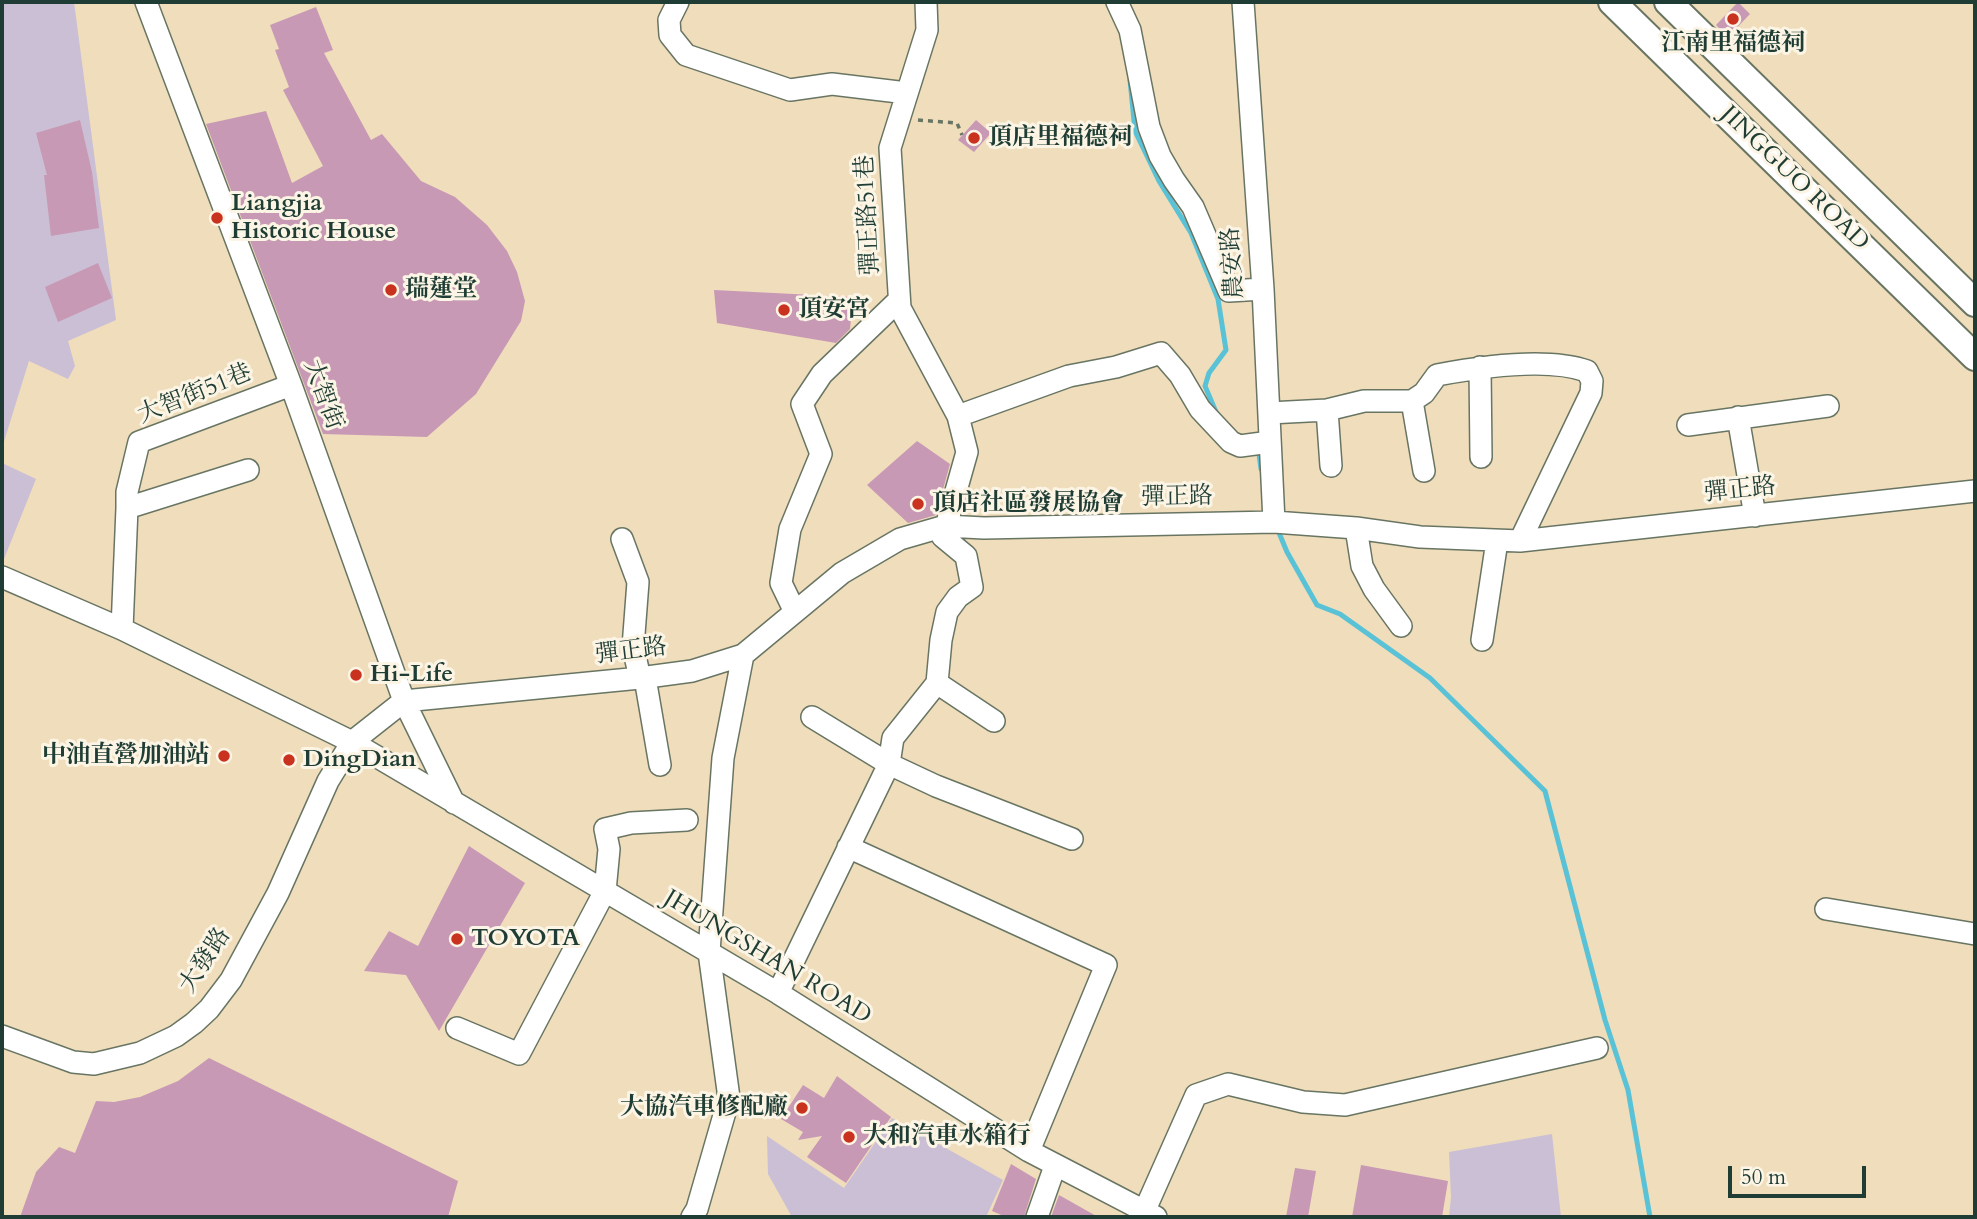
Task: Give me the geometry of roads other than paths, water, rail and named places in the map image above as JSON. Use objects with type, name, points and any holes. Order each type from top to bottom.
[{"type":"main road","name":"JINGGUO ROAD","points":[[1612,2],[1975,357]]},
{"type":"main road","name":"JINGGUO ROAD","points":[[1668,2],[1975,303]]},
{"type":"street","name":"大智街","points":[[146,2],[291,385],[404,701],[454,804]]},
{"type":"street","points":[[678,2],[669,20],[670,35],[686,55],[790,90],[832,84],[907,93]]},
{"type":"street","name":"彈正路51巷","points":[[926,2],[927,30],[890,148],[900,308],[958,416],[967,452],[945,526]]},
{"type":"street","points":[[1117,2],[1130,30],[1149,127],[1160,156],[1193,207],[1229,291],[1263,289]]},
{"type":"street","name":"農安路","points":[[1243,2],[1263,289],[1274,522]]},
{"type":"street","points":[[795,612],[781,583],[790,529],[821,454],[802,404],[822,374],[899,300]]},
{"type":"street","points":[[958,416],[1069,376],[1116,367],[1161,353],[1180,375],[1200,409],[1231,442],[1240,446],[1270,442]]},
{"type":"street","points":[[1269,413],[1328,410],[1364,401],[1412,401],[1424,393],[1437,375],[1480,367],[1569,365],[1587,371],[1592,381],[1591,393],[1520,541]]},
{"type":"street","points":[[1480,367],[1481,457]]},
{"type":"street","name":"大智街51巷","points":[[127,508],[127,492],[139,442],[291,385]]},
{"type":"street","points":[[1412,401],[1424,471]]},
{"type":"street","points":[[1688,425],[1828,406]]},
{"type":"street","points":[[1328,410],[1331,466]]},
{"type":"street","points":[[1738,417],[1755,516]]},
{"type":"street","points":[[122,629],[127,508],[248,470]]},
{"type":"street","name":"彈正路","points":[[404,701],[643,678],[692,671],[743,655],[842,573],[900,538],[945,526],[997,528],[1274,522],[1356,528],[1420,537],[1520,541],[1975,491]]},
{"type":"street","points":[[778,993],[889,764],[893,738],[937,683],[940,640],[947,612],[958,597],[972,587],[966,556],[943,537],[945,526]]},
{"type":"street","points":[[1356,528],[1362,566],[1374,589],[1401,626]]},
{"type":"street","points":[[622,538],[638,582],[633,647],[643,678],[660,765]]},
{"type":"street","points":[[1482,640],[1497,541]]},
{"type":"street","name":"JHUNGSHAN ROAD","points":[[2,577],[122,629],[352,742],[778,993],[1029,1151],[1150,1215]]},
{"type":"street","points":[[692,1217],[697,1209],[729,1098],[709,953],[723,758],[743,655]]},
{"type":"street","points":[[937,683],[995,721]]},
{"type":"street","points":[[352,742],[404,701]]},
{"type":"street","points":[[812,717],[889,764],[936,786],[1072,839]]},
{"type":"street","name":"大發路","points":[[2,1036],[73,1062],[93,1063],[140,1054],[176,1036],[194,1023],[209,1009],[231,980],[278,893],[328,780],[352,742]]},
{"type":"street","points":[[457,1028],[519,1054],[605,891],[609,849],[606,829],[631,824],[687,820]]},
{"type":"street","points":[[848,848],[1106,965],[1029,1151]]},
{"type":"street","points":[[1826,909],[1975,934]]},
{"type":"street","points":[[1150,1215],[1196,1095],[1228,1084],[1303,1102],[1345,1105],[1597,1048]]},
{"type":"street","points":[[1037,1217],[1055,1166]]},
{"type":"waterway","points":[[1130,80],[1135,131],[1159,181],[1191,233],[1218,299],[1226,350],[1209,373],[1205,386],[1216,412]]},
{"type":"waterway","points":[[1258,447],[1261,469]]},
{"type":"waterway","points":[[1277,528],[1287,552],[1317,605],[1340,614],[1430,678],[1545,791],[1605,1020],[1628,1090],[1650,1217]]},
{"type":"place","name":"江南里福德祠","points":[[1733,19]]},
{"type":"place","name":"頂店里福德祠","points":[[974,138]]},
{"type":"place","name":"Liangjia Historic House","points":[[217,218]]},
{"type":"place","name":"瑞蓮堂","points":[[391,290]]},
{"type":"place","name":"頂安宮","points":[[784,310]]},
{"type":"place","name":"頂店社區發展協會","points":[[918,504]]},
{"type":"place","name":"Hi-Life","points":[[356,675]]},
{"type":"place","name":"中油直營加油站","points":[[224,756]]},
{"type":"place","name":"DingDian","points":[[289,760]]},
{"type":"place","name":"TOYOTA","points":[[457,939]]},
{"type":"place","name":"大協汽車修配廠","points":[[802,1108]]},
{"type":"place","name":"大和汽車水箱行","points":[[849,1137]]}]
